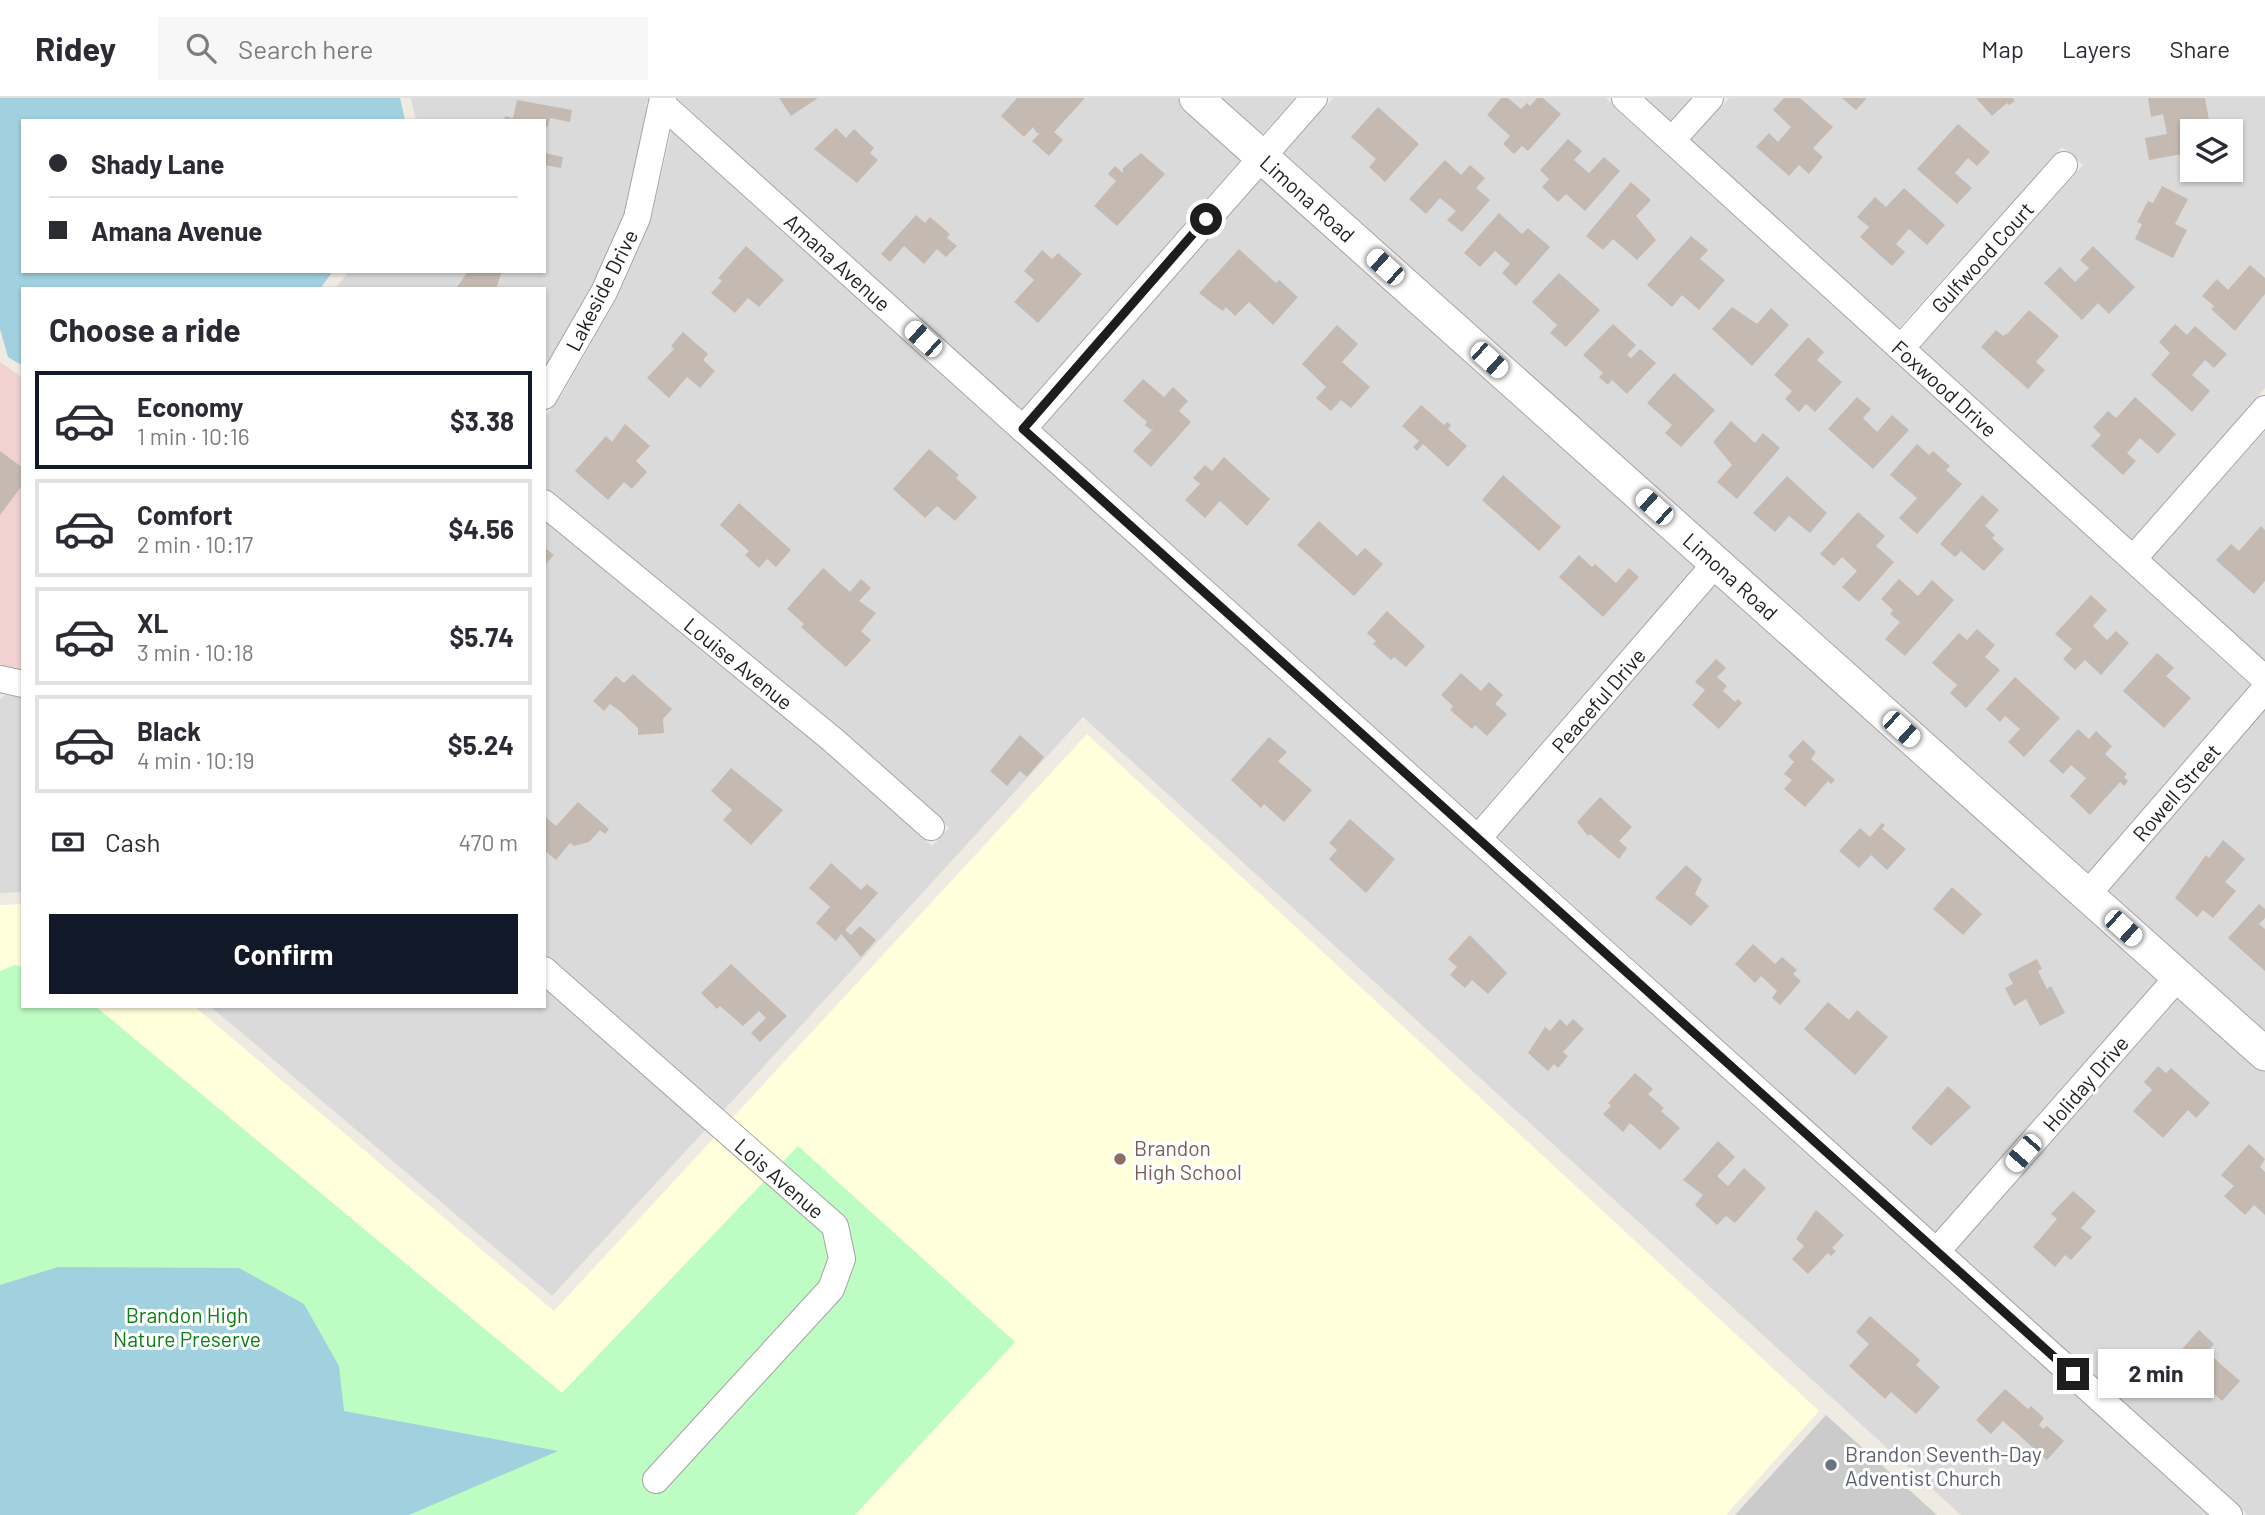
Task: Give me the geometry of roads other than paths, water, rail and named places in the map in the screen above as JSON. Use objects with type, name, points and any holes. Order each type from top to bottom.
[{"type":"street","name":"Limona Road","points":[[1196,98],[2265,1054]]},
{"type":"street","points":[[1023,429],[1314,98]]},
{"type":"street","name":"Foxwood Drive","points":[[1625,98],[2265,679]]},
{"type":"street","points":[[1672,140],[1710,98]]},
{"type":"street","name":"Lakeside Drive","points":[[546,393],[604,292],[637,218],[663,101]]},
{"type":"street","name":"Amana Avenue","points":[[663,101],[1023,429],[1479,836],[2229,1515]]},
{"type":"street","name":"Gulfwood Court","points":[[1900,348],[2064,165]]},
{"type":"street","points":[[2133,559],[2265,409]]},
{"type":"street","name":"Louise Avenue","points":[[546,505],[833,740],[930,827]]},
{"type":"street","name":"Peaceful Drive","points":[[1479,836],[1716,562]]},
{"type":"street","points":[[0,679],[21,684]]},
{"type":"street","name":"Rowell Street","points":[[2086,896],[2265,689]]},
{"type":"street","name":"Lois Avenue","points":[[546,972],[835,1226],[838,1237],[842,1259],[831,1289],[656,1480]]},
{"type":"street","name":"Holiday Drive","points":[[1937,1251],[2178,977]]},
{"type":"water","points":[[0,98],[400,98],[405,119],[21,119],[21,273],[332,273],[321,287],[21,287],[21,365],[8,357],[0,329]]},
{"type":"water","points":[[58,1267],[239,1268],[304,1304],[339,1366],[344,1411],[558,1451],[409,1515],[0,1515],[0,1285]]},
{"type":"place","name":"Brandon High School","points":[[1120,1159]]},
{"type":"place","name":"Brandon Seventh-Day Adventist Church","points":[[1831,1465]]},
{"type":"park label","name":"Brandon High Nature Preserve","points":[[187,1326]]}]
